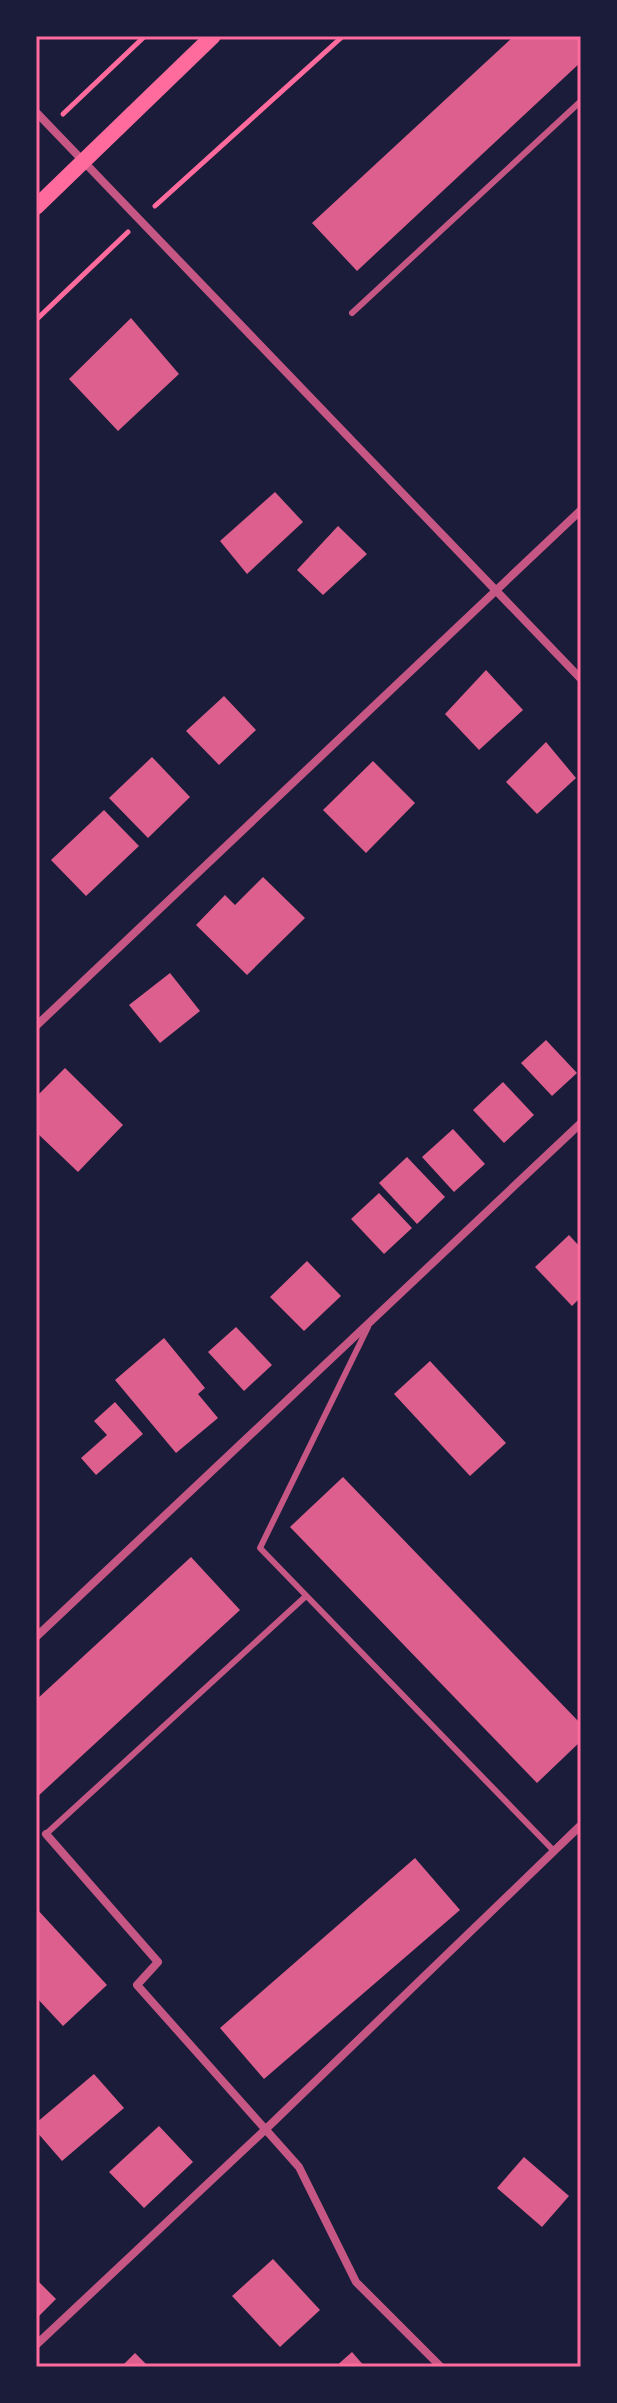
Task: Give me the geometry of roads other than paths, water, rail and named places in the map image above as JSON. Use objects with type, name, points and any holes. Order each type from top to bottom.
[{"type":"main road","points":[[36,207],[213,36]]},
{"type":"street","points":[[36,112],[581,679]]},
{"type":"street","points":[[36,1026],[581,510]]},
{"type":"street","points":[[36,1637],[581,1123]]},
{"type":"street","points":[[36,2345],[267,2128],[581,1825]]},
{"type":"street","points":[[46,1834],[158,1962],[137,1985],[299,2167],[356,2282],[441,2367]]},
{"type":"lane","points":[[352,313],[581,101]]},
{"type":"lane","points":[[372,1318],[260,1548],[554,1851]]},
{"type":"lane","points":[[46,1834],[306,1596]]}]
